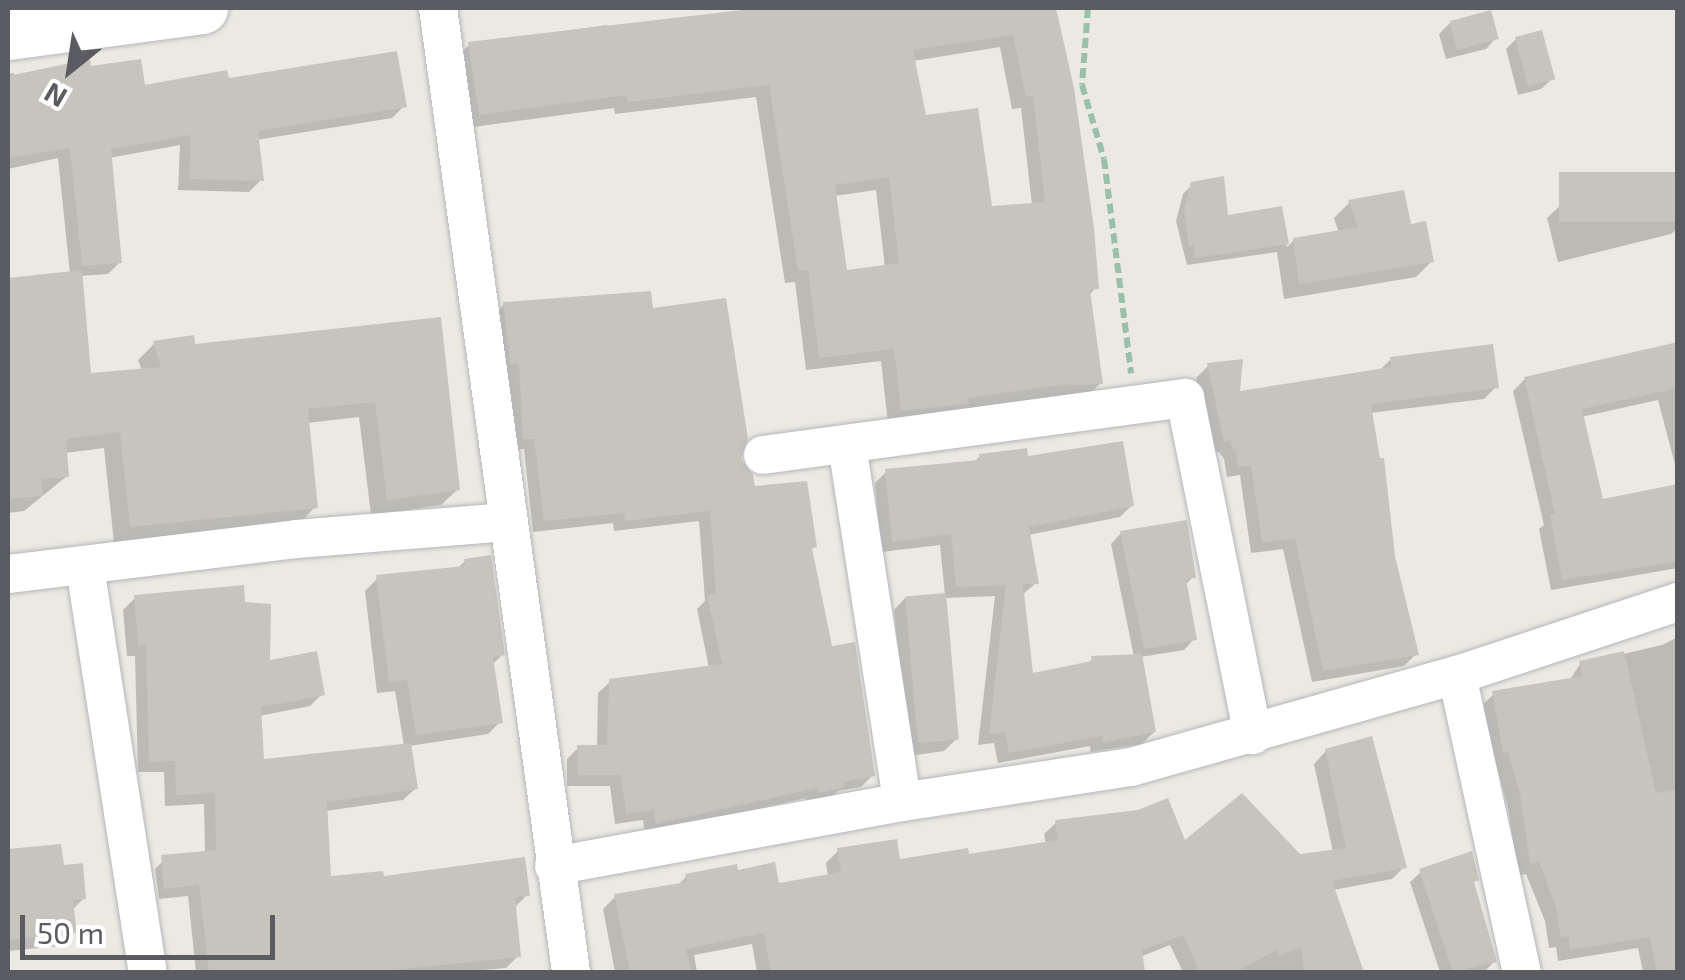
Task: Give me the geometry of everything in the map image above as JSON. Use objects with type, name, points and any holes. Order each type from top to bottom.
[{"type":"main road","points":[[8,34],[202,8]]},
{"type":"street","points":[[438,8],[571,972]]},
{"type":"street","points":[[763,455],[1185,398],[1254,735]]},
{"type":"street","points":[[847,444],[902,802]]},
{"type":"street","points":[[8,574],[297,540],[507,522]]},
{"type":"street","points":[[85,567],[148,972]]},
{"type":"street","points":[[554,866],[902,802],[1131,767],[1457,675],[1678,602]]},
{"type":"street","points":[[1457,675],[1522,972]]},
{"type":"path","points":[[1088,8],[1082,84],[1107,176],[1134,404]]},
{"type":"building","points":[[760,8],[1056,8],[1074,88],[1094,228],[1099,289],[1090,290],[1103,384],[1051,386],[968,398],[969,404],[901,411],[894,349],[819,358],[808,270],[798,271],[769,85],[628,102],[627,95],[479,115],[468,42]],"holes":[[[1013,35],[1026,97],[1033,96],[1045,202],[992,206],[978,108],[926,115],[913,50]],[[889,177],[899,263],[847,270],[835,185]]]},
{"type":"building","points":[[1491,10],[1499,39],[1457,50],[1449,21]]},
{"type":"building","points":[[1542,30],[1555,79],[1528,87],[1515,37]]},
{"type":"building","points":[[397,51],[407,107],[258,131],[264,181],[189,179],[191,135],[111,149],[122,263],[82,266],[70,148],[8,158],[8,76],[90,59],[91,66],[141,59],[145,85],[227,70],[229,78]]},
{"type":"building","points":[[1559,172],[1678,172],[1678,222],[1559,222]]},
{"type":"building","points":[[1224,176],[1228,215],[1282,206],[1289,244],[1195,258],[1193,245],[1189,246],[1184,210],[1191,182]]},
{"type":"building","points":[[1404,190],[1411,224],[1426,221],[1434,262],[1299,284],[1293,238],[1358,227],[1348,200]]},
{"type":"building","points":[[82,270],[91,373],[161,367],[153,341],[194,335],[195,344],[441,317],[460,490],[387,500],[375,402],[308,409],[318,508],[130,527],[120,432],[66,439],[69,477],[41,479],[43,496],[8,499],[8,278]]},
{"type":"building","points":[[651,291],[653,308],[726,298],[748,439],[741,459],[753,475],[755,486],[807,481],[817,547],[812,548],[832,646],[855,642],[875,776],[843,782],[844,788],[818,793],[817,788],[656,824],[654,810],[626,814],[621,775],[578,775],[577,745],[607,745],[609,679],[722,664],[707,595],[716,593],[710,511],[625,521],[624,513],[544,521],[534,439],[523,439],[519,364],[510,365],[503,302]]},
{"type":"building","points":[[1678,342],[1678,388],[1582,409],[1603,499],[1678,484],[1678,561],[1562,580],[1550,515],[1555,514],[1524,377]]},
{"type":"building","points":[[1493,344],[1499,388],[1371,404],[1380,458],[1384,458],[1395,556],[1419,655],[1323,671],[1295,538],[1262,543],[1251,465],[1238,467],[1235,448],[1234,452],[1230,441],[1224,442],[1207,363],[1243,359],[1240,391],[1391,367],[1390,357]]},
{"type":"building","points":[[1123,441],[1134,506],[1029,527],[1039,584],[1023,584],[1033,673],[1092,661],[1091,656],[1142,654],[1156,732],[1103,742],[1102,736],[1009,753],[1005,732],[989,734],[1006,585],[956,587],[951,534],[892,542],[885,469],[979,460],[979,454],[1027,448],[1028,456]]},
{"type":"building","points":[[1187,520],[1196,578],[1186,579],[1197,640],[1144,649],[1120,531]]},
{"type":"building","points":[[491,555],[505,655],[493,657],[503,723],[416,735],[407,680],[389,682],[376,575],[465,566],[464,559]]},
{"type":"building","points":[[244,585],[245,602],[271,604],[270,660],[317,651],[325,695],[261,707],[264,759],[411,743],[418,789],[327,802],[331,876],[383,871],[384,876],[525,857],[530,896],[515,897],[521,957],[374,972],[209,972],[199,885],[164,889],[161,855],[216,850],[215,793],[176,795],[175,761],[149,762],[146,645],[138,646],[134,595]]},
{"type":"building","points":[[946,593],[959,739],[918,743],[905,597]]},
{"type":"building","points":[[1624,651],[1656,793],[1678,789],[1678,972],[1657,972],[1650,937],[1570,950],[1568,936],[1561,937],[1556,908],[1539,862],[1530,864],[1520,794],[1508,752],[1503,753],[1492,691],[1582,676],[1579,661]]},
{"type":"building","points":[[1372,736],[1407,868],[1332,881],[1364,972],[1304,972],[1301,947],[1279,956],[1276,950],[1236,972],[1200,972],[1183,935],[1142,950],[1145,972],[771,972],[764,933],[686,949],[691,972],[630,972],[614,894],[687,882],[685,874],[737,864],[738,870],[775,862],[779,883],[841,872],[837,848],[897,839],[900,859],[968,848],[969,854],[1058,840],[1055,820],[1138,810],[1168,798],[1185,840],[1242,793],[1300,854],[1346,848],[1325,749]]},
{"type":"building","points":[[61,844],[64,865],[83,863],[86,899],[73,900],[77,933],[8,940],[8,849]]},
{"type":"building","points":[[1472,851],[1479,880],[1474,882],[1497,962],[1453,972],[1419,869]]}]
